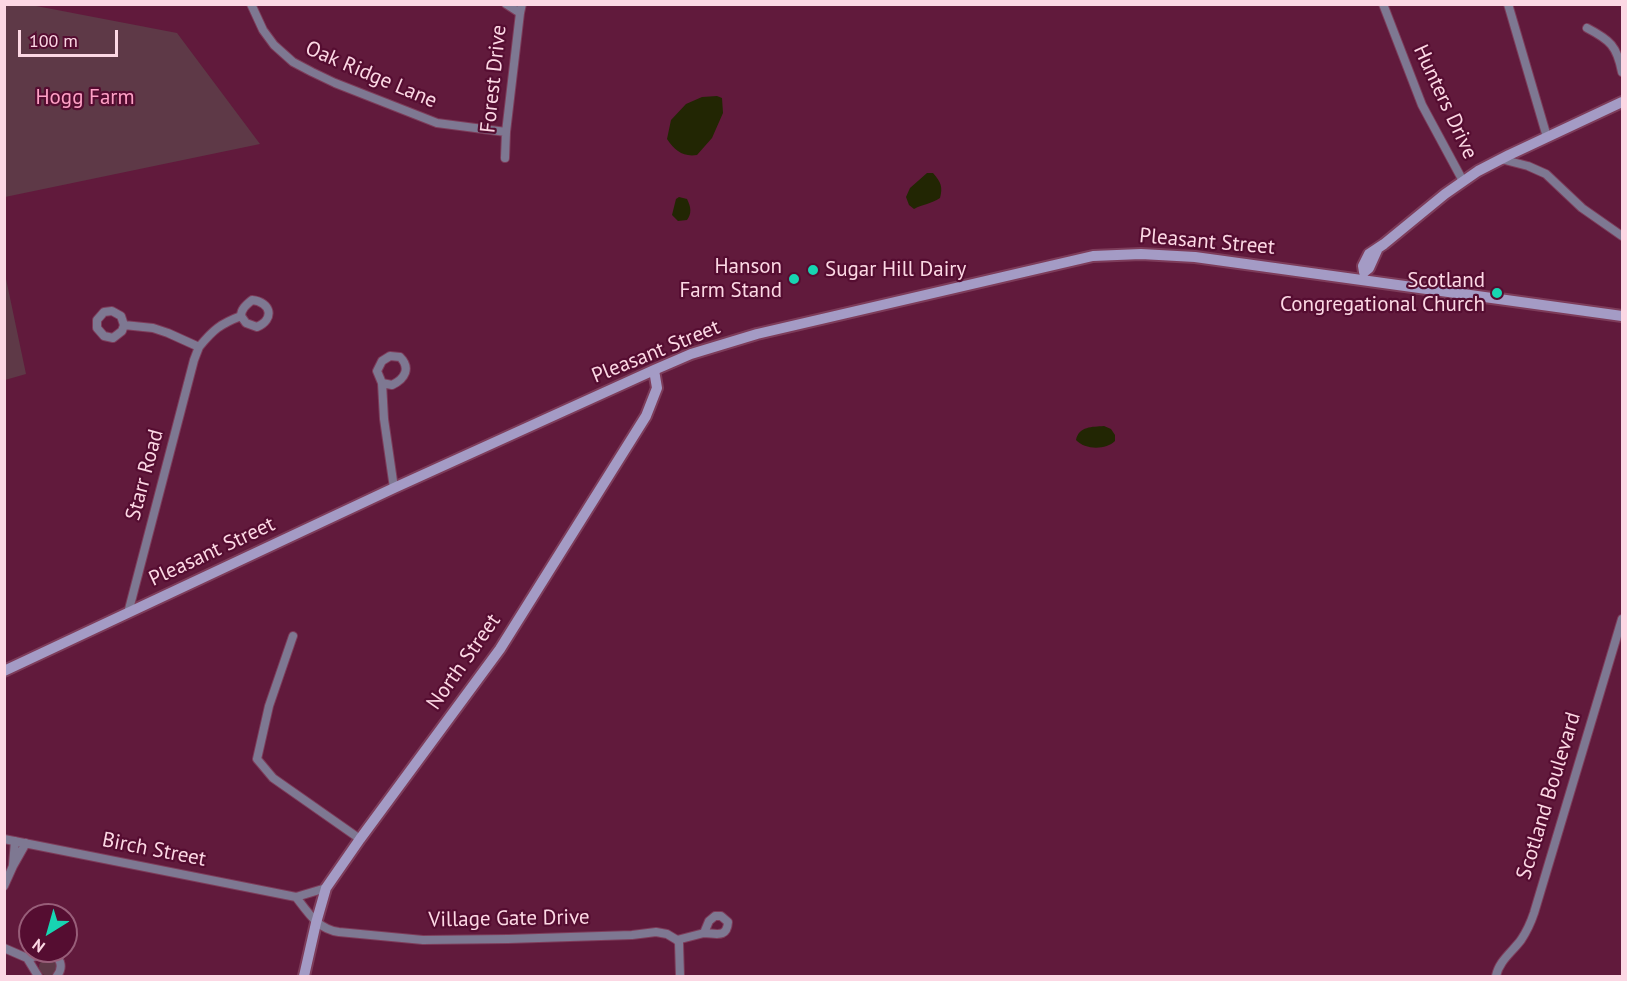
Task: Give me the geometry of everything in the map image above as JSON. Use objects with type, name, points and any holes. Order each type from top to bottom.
[{"type":"main road","points":[[1623,102],[1501,159],[1463,181],[1373,251],[1366,258],[1363,266],[1363,276],[1623,316]]},
{"type":"main road","name":"Pleasant Street","points":[[4,670],[394,488],[654,370],[691,354],[757,334],[1093,256],[1141,254],[1195,257],[1363,276]]},
{"type":"main road","name":"North Street","points":[[304,976],[306,960],[326,888],[500,649],[646,416],[657,388],[654,370]]},
{"type":"street","name":"Oak Ridge Lane","points":[[251,4],[262,30],[274,45],[293,62],[312,72],[437,123],[506,132]]},
{"type":"street","points":[[506,4],[520,13]]},
{"type":"street","name":"Forest Drive","points":[[505,158],[506,132],[522,4]]},
{"type":"street","name":"Hunters Drive","points":[[1383,4],[1422,105],[1463,181]]},
{"type":"street","points":[[1508,4],[1547,137]]},
{"type":"street","points":[[1587,28],[1611,43],[1620,59],[1623,72]]},
{"type":"street","points":[[1501,159],[1528,166],[1546,174],[1582,208],[1623,236]]},
{"type":"street","points":[[124,325],[153,328],[199,347],[224,322],[241,316]]},
{"type":"street","name":"Starr Road","points":[[128,613],[199,347]]},
{"type":"street","points":[[382,383],[383,411],[394,488]]},
{"type":"street","name":"Scotland Boulevard","points":[[1496,976],[1502,962],[1529,926],[1534,913],[1623,619]]},
{"type":"street","points":[[293,636],[269,706],[257,759],[273,778],[360,839]]},
{"type":"street","name":"Birch Street","points":[[4,839],[296,897],[326,888]]},
{"type":"street","points":[[13,867],[15,841]]},
{"type":"street","points":[[4,886],[26,843]]},
{"type":"street","points":[[296,897],[316,922]]},
{"type":"street","name":"Village Gate Drive","points":[[316,922],[333,932],[423,940],[516,939],[656,932],[667,934],[677,940],[704,933]]},
{"type":"street","points":[[677,940],[680,976]]},
{"type":"street","points":[[4,948],[18,954]]},
{"type":"street","points":[[30,963],[38,976]]},
{"type":"green space","name":"Hogg Farm","points":[[5,4],[31,5],[177,33],[260,144],[5,197]]},
{"type":"green space","points":[[5,274],[26,374],[4,380]]},
{"type":"green space","points":[[41,963],[56,964],[54,973],[48,976],[42,973],[39,967]]},
{"type":"shaded area","points":[[702,97],[722,98],[723,113],[712,138],[697,155],[683,154],[676,150],[667,139],[671,120],[686,104]]},
{"type":"shaded area","points":[[927,173],[933,173],[940,182],[940,198],[914,209],[909,205],[906,197],[910,188]]},
{"type":"shaded area","points":[[679,197],[687,199],[690,212],[687,220],[678,221],[672,215],[676,199]]},
{"type":"shaded area","points":[[1104,426],[1111,429],[1115,435],[1115,441],[1111,444],[1090,447],[1076,440],[1083,430]]},
{"type":"place","name":"Sugar Hill Dairy","points":[[813,270]]},
{"type":"place","name":"Hanson Farm Stand","points":[[794,279]]},
{"type":"place","name":"Scotland Congregational Church","points":[[1497,293]]}]
